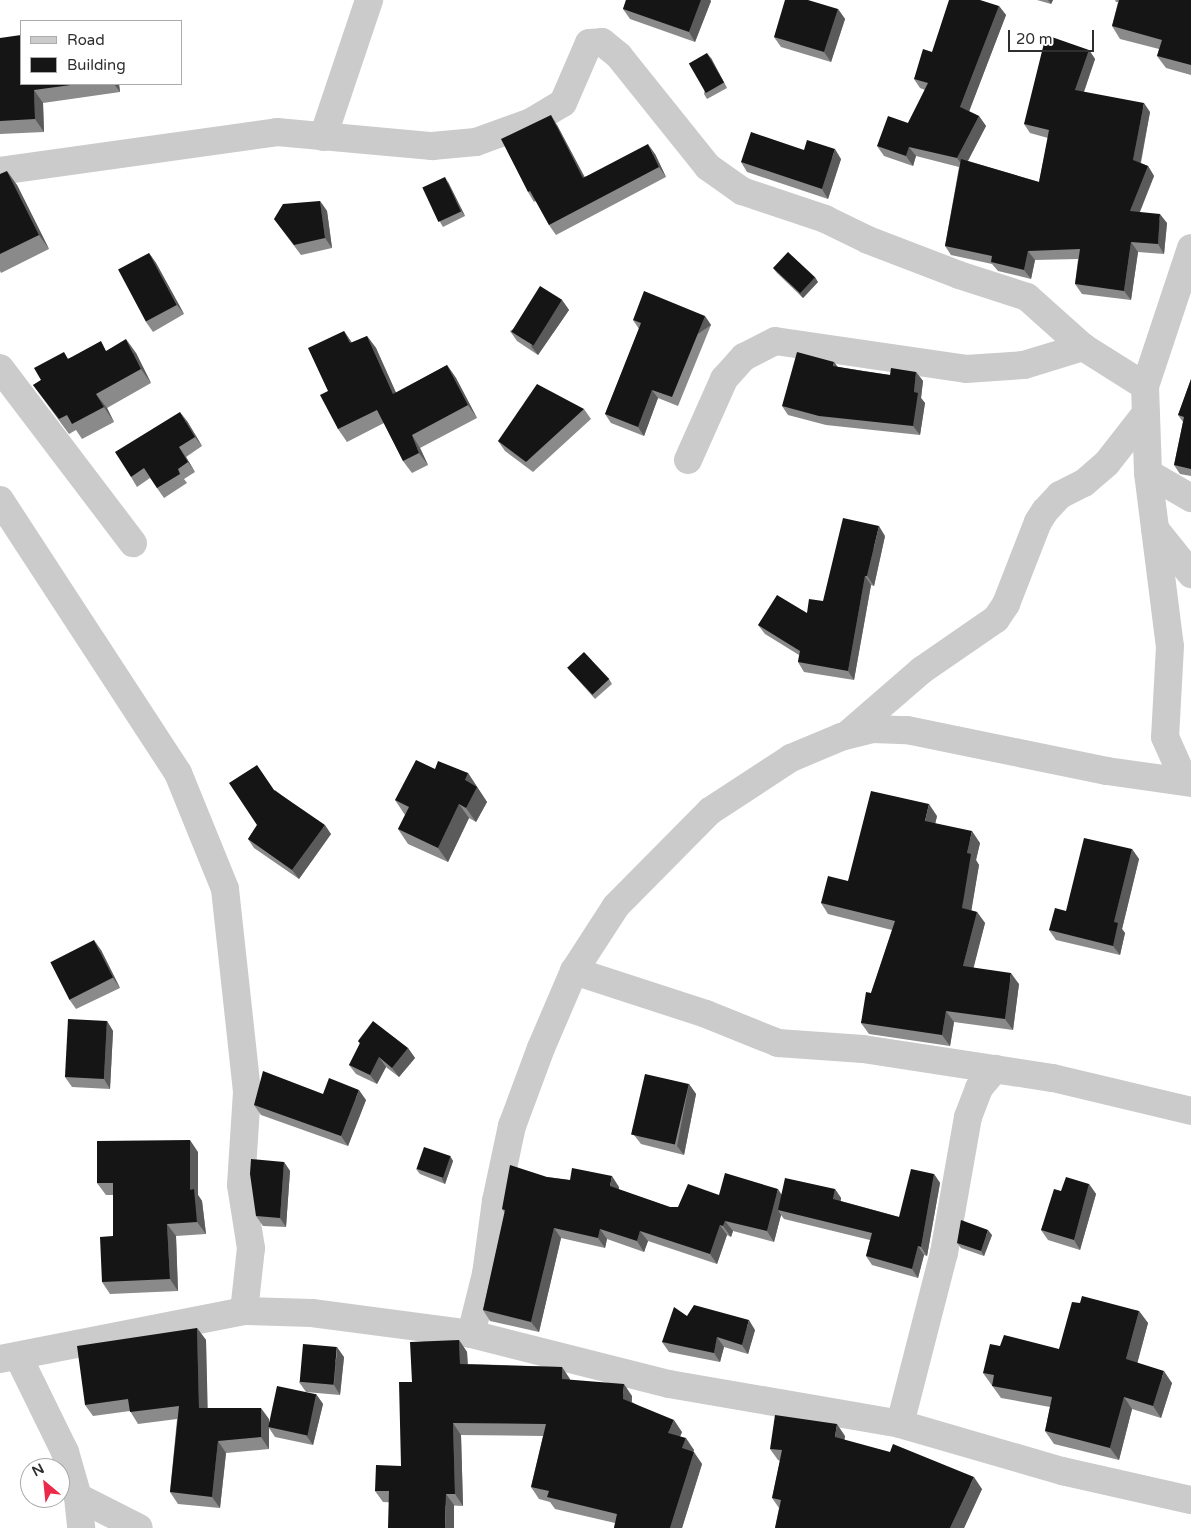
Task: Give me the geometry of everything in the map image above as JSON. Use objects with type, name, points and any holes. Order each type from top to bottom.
[{"type":"street","points":[[322,137],[369,0]]},
{"type":"street","points":[[0,171],[248,134],[277,132],[432,146],[476,142],[506,133],[563,103],[589,43],[602,42],[619,56],[708,168],[742,191],[825,219],[868,240],[959,275],[1027,297],[1083,347],[1145,386]]},
{"type":"street","points":[[1191,248],[1145,386],[1148,473],[1170,646],[1165,737],[1180,771],[1191,780]]},
{"type":"street","points":[[688,460],[724,379],[744,357],[775,341],[966,369],[1024,365],[1083,347]]},
{"type":"street","points":[[0,368],[133,543]]},
{"type":"street","points":[[847,735],[922,670],[996,619],[1006,604],[1038,522],[1045,511],[1060,495],[1084,482],[1107,463],[1146,413]]},
{"type":"street","points":[[1148,473],[1189,496]]},
{"type":"street","points":[[0,500],[178,773],[225,890],[248,1092],[241,1185],[251,1248],[244,1311]]},
{"type":"street","points":[[1155,529],[1191,574]]},
{"type":"street","points":[[471,1334],[486,1274],[512,1126],[541,1048],[574,971],[616,906],[710,811],[791,758],[847,735],[872,729],[907,730],[1107,771],[1191,784]]},
{"type":"street","points":[[574,971],[706,1014],[778,1043],[863,1049],[1053,1078],[1191,1111]]},
{"type":"street","points":[[900,1424],[944,1253],[968,1117],[978,1088],[995,1069]]},
{"type":"street","points":[[81,1528],[78,1497],[65,1452],[9,1357],[244,1311],[312,1313],[471,1334],[669,1384],[900,1424],[1062,1471],[1191,1500]]},
{"type":"street","points":[[78,1497],[139,1528]]},
{"type":"building","points":[[626,0],[701,0],[689,32],[623,9]]},
{"type":"building","points":[[785,0],[808,0],[838,9],[824,52],[774,37]]},
{"type":"building","points":[[949,0],[980,0],[999,6],[960,107],[979,116],[957,158],[909,147],[906,156],[877,146],[888,116],[908,123],[928,83],[914,79],[923,49],[932,52]]},
{"type":"building","points":[[1119,0],[1191,0],[1191,65],[1157,56],[1162,40],[1112,26]]},
{"type":"building","points":[[20,35],[20,85],[71,85],[34,90],[35,119],[0,121],[0,38]]},
{"type":"building","points":[[1046,35],[1089,50],[1075,90],[1144,103],[1133,160],[1148,166],[1130,211],[1160,214],[1158,244],[1131,242],[1124,291],[1075,284],[1080,249],[1028,251],[1024,270],[991,262],[992,256],[945,246],[961,159],[1039,182],[1049,130],[1024,124]]},
{"type":"building","points":[[707,53],[724,82],[706,93],[689,64]]},
{"type":"building","points":[[551,115],[583,178],[648,144],[659,167],[549,225],[530,191],[528,192],[501,139]]},
{"type":"building","points":[[751,132],[804,150],[807,140],[835,149],[822,189],[741,162]]},
{"type":"building","points":[[7,171],[39,235],[0,254],[0,174]]},
{"type":"building","points":[[445,177],[461,211],[438,222],[422,188]]},
{"type":"building","points":[[320,201],[325,238],[294,245],[274,219],[283,204]]},
{"type":"building","points":[[788,252],[815,277],[800,293],[773,268]]},
{"type":"building","points":[[149,253],[177,305],[146,322],[118,269]]},
{"type":"building","points":[[540,286],[562,300],[533,346],[511,332]]},
{"type":"building","points":[[644,291],[705,316],[672,397],[652,390],[638,427],[605,414],[641,323],[633,320]]},
{"type":"building","points":[[344,331],[350,343],[367,336],[393,394],[447,365],[468,405],[412,435],[419,453],[403,461],[377,410],[338,429],[320,395],[328,391],[308,348]]},
{"type":"building","points":[[126,339],[141,369],[96,394],[104,407],[72,424],[67,415],[59,419],[33,385],[41,380],[34,368],[64,352],[68,359],[101,341],[106,351]]},
{"type":"building","points":[[797,352],[834,362],[833,366],[890,375],[891,368],[916,372],[914,392],[918,393],[913,426],[819,416],[782,406]]},
{"type":"building","points":[[1191,379],[1191,469],[1174,465],[1184,417],[1178,415]]},
{"type":"building","points":[[537,384],[584,409],[526,462],[498,441]]},
{"type":"building","points":[[180,412],[195,437],[179,447],[188,462],[178,469],[180,474],[157,488],[144,468],[131,477],[115,452]]},
{"type":"building","points":[[843,518],[879,526],[867,576],[865,576],[848,671],[798,662],[800,651],[758,625],[777,595],[807,613],[809,599],[823,601]]},
{"type":"building","points":[[584,652],[609,679],[592,695],[567,668]]},
{"type":"building","points":[[416,760],[435,769],[438,761],[468,773],[465,780],[477,787],[466,808],[459,804],[438,848],[398,829],[409,807],[395,800]]},
{"type":"building","points":[[257,765],[274,790],[325,825],[292,870],[248,839],[257,825],[229,783]]},
{"type":"building","points":[[871,791],[929,804],[925,821],[972,831],[967,853],[971,854],[962,908],[977,912],[963,966],[1011,973],[1005,1019],[946,1011],[942,1035],[861,1023],[866,992],[871,993],[895,921],[821,903],[828,876],[848,881]]},
{"type":"building","points":[[1084,838],[1132,849],[1114,922],[1118,923],[1113,946],[1049,930],[1055,908],[1066,911]]},
{"type":"building","points":[[94,940],[113,977],[69,1000],[50,962]]},
{"type":"building","points":[[68,1019],[107,1021],[104,1079],[65,1077]]},
{"type":"building","points":[[373,1021],[408,1048],[392,1068],[379,1057],[370,1075],[349,1065],[360,1043],[358,1041]]},
{"type":"building","points":[[263,1071],[323,1094],[329,1078],[359,1090],[341,1136],[254,1105]]},
{"type":"building","points":[[645,1074],[689,1084],[675,1145],[631,1134]]},
{"type":"building","points":[[190,1140],[190,1190],[194,1189],[197,1222],[167,1224],[170,1279],[102,1282],[100,1237],[113,1236],[113,1183],[97,1183],[97,1141]]},
{"type":"building","points":[[424,1147],[450,1156],[443,1178],[417,1169]]},
{"type":"building","points":[[251,1159],[284,1162],[280,1218],[256,1216],[250,1174]]},
{"type":"building","points":[[510,1165],[547,1177],[570,1180],[572,1168],[612,1176],[610,1186],[670,1207],[678,1207],[688,1184],[719,1195],[725,1173],[778,1189],[767,1231],[725,1221],[723,1226],[720,1225],[710,1254],[640,1231],[637,1241],[600,1229],[598,1238],[554,1228],[531,1322],[483,1310],[505,1210],[502,1209]]},
{"type":"building","points":[[911,1169],[934,1174],[921,1247],[918,1246],[912,1269],[866,1256],[872,1233],[778,1210],[785,1178],[835,1189],[833,1199],[899,1217]]},
{"type":"building","points":[[1066,1177],[1089,1184],[1074,1240],[1041,1230],[1054,1189],[1061,1191]]},
{"type":"building","points":[[961,1220],[988,1230],[981,1251],[957,1243]]},
{"type":"building","points":[[1082,1296],[1139,1311],[1126,1359],[1164,1371],[1153,1406],[1124,1397],[1110,1448],[1045,1431],[1052,1397],[992,1386],[994,1375],[983,1373],[990,1344],[1000,1346],[1004,1335],[1059,1349],[1072,1302],[1080,1303]]},
{"type":"building","points":[[694,1305],[749,1320],[742,1345],[717,1337],[714,1353],[662,1342],[674,1307],[687,1316]]},
{"type":"building","points":[[197,1328],[199,1408],[261,1408],[261,1437],[218,1441],[212,1497],[170,1492],[179,1406],[130,1412],[128,1399],[85,1405],[77,1346]]},
{"type":"building","points":[[459,1340],[460,1364],[562,1367],[562,1379],[624,1384],[623,1399],[674,1420],[668,1433],[686,1438],[682,1448],[694,1452],[670,1528],[614,1528],[617,1514],[547,1497],[549,1491],[531,1487],[546,1424],[453,1423],[455,1494],[446,1494],[445,1528],[388,1528],[389,1491],[375,1491],[376,1465],[401,1466],[399,1382],[412,1382],[410,1342]]},
{"type":"building","points":[[303,1344],[337,1347],[334,1385],[300,1382]]},
{"type":"building","points":[[277,1386],[316,1394],[307,1435],[268,1427]]},
{"type":"building","points":[[775,1415],[837,1424],[835,1437],[890,1452],[893,1444],[974,1477],[950,1528],[775,1528],[781,1500],[772,1498],[782,1450],[770,1449]]}]
